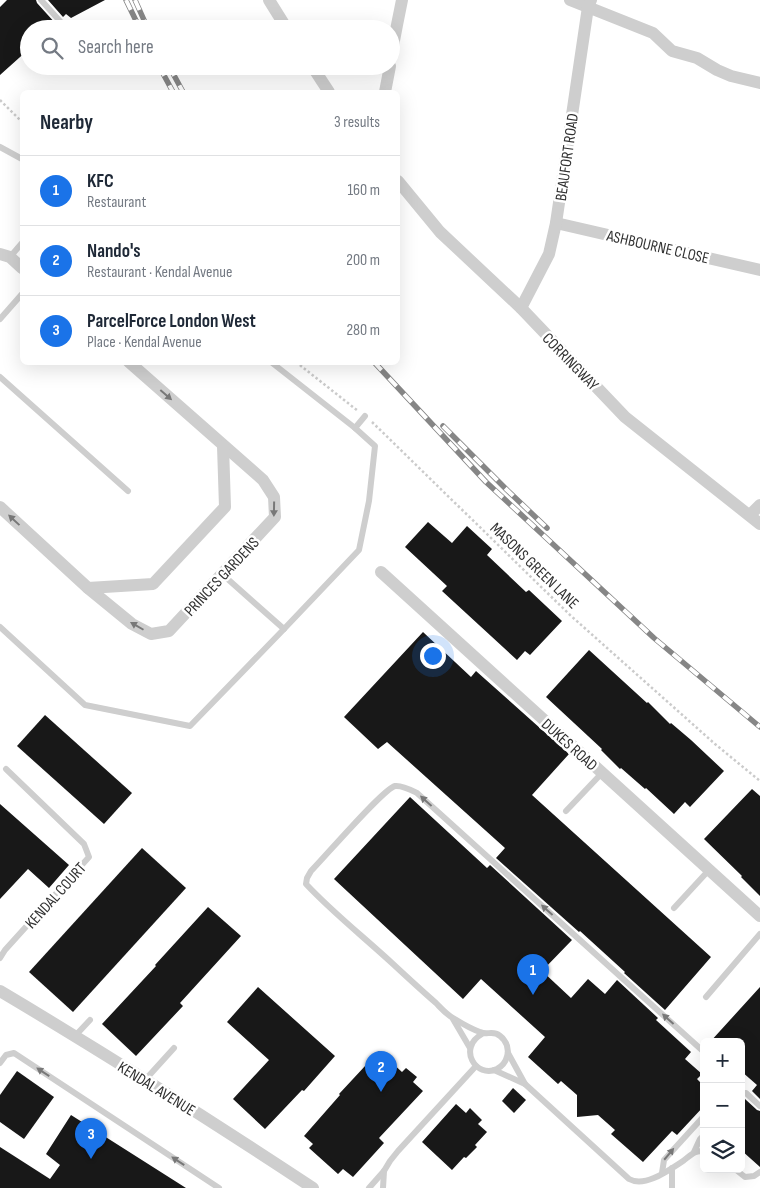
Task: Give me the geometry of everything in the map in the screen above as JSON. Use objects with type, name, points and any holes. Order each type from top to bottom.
[{"type":"street","points":[[269,0],[281,20]]},
{"type":"street","points":[[397,20],[402,0]]},
{"type":"street","points":[[570,0],[589,3],[653,33],[672,51],[697,58],[731,76],[760,83]]},
{"type":"street","name":"BEAUFORT ROAD","points":[[521,308],[550,254],[589,3]]},
{"type":"street","points":[[318,75],[328,90]]},
{"type":"street","points":[[385,90],[388,75]]},
{"type":"street","name":"CORRINGWAY","points":[[400,183],[440,232],[521,308],[625,417],[760,524]]},
{"type":"street","name":"ASHBOURNE CLOSE","points":[[556,223],[760,270]]},
{"type":"street","points":[[5,256],[20,267]]},
{"type":"street","name":"PRINCES GARDENS","points":[[0,507],[88,588],[132,624],[151,634],[169,631],[275,517],[274,497],[262,480],[132,365]]},
{"type":"street","points":[[88,588],[153,584],[225,507],[223,446]]},
{"type":"street","points":[[750,515],[760,505]]},
{"type":"street","name":"DUKES ROAD","points":[[381,572],[760,916]]},
{"type":"street","name":"KENDAL AVENUE","points":[[0,991],[76,1036],[313,1188]]},
{"type":"lane","points":[[41,0],[59,20]]},
{"type":"lane","points":[[0,147],[20,158]]},
{"type":"lane","points":[[5,256],[20,245]]},
{"type":"lane","points":[[0,319],[20,296]]},
{"type":"lane","points":[[0,627],[85,705],[190,726],[359,550],[369,501],[375,446],[275,365]]},
{"type":"lane","points":[[0,377],[128,492]]},
{"type":"lane","points":[[355,428],[365,416]]},
{"type":"lane","points":[[222,574],[284,629]]},
{"type":"lane","name":"KENDAL COURT","points":[[0,958],[5,950],[89,857],[84,844],[6,769]]},
{"type":"lane","points":[[566,811],[602,773]]},
{"type":"lane","points":[[482,1034],[452,1018],[306,884],[307,878],[312,871],[379,798],[394,786],[417,793],[700,1048]]},
{"type":"lane","points":[[674,908],[709,870]]},
{"type":"lane","points":[[706,997],[760,934]]},
{"type":"lane","points":[[452,1018],[470,1048]]},
{"type":"lane","points":[[76,1036],[90,1020]]},
{"type":"lane","points":[[525,1084],[508,1053],[505,1042],[500,1036],[488,1032],[476,1037],[470,1048],[470,1055],[476,1066],[482,1069],[494,1070],[525,1084],[637,1185],[672,1168],[694,1152],[700,1139]]},
{"type":"lane","points":[[145,1080],[174,1048]]},
{"type":"lane","points":[[0,1063],[6,1055],[14,1053],[219,1188]]},
{"type":"lane","points":[[494,1070],[503,1064],[508,1053]]},
{"type":"lane","points":[[369,1188],[398,1151],[476,1066]]},
{"type":"lane","points":[[745,1093],[760,1106]]},
{"type":"lane","points":[[662,1173],[664,1160],[700,1120]]},
{"type":"lane","points":[[694,1152],[700,1151]]},
{"type":"lane","points":[[672,1168],[672,1188]]},
{"type":"lane","points":[[383,1188],[384,1171]]},
{"type":"lane","points":[[740,1173],[746,1177],[754,1176],[760,1172]]},
{"type":"path","points":[[0,100],[20,120]]},
{"type":"path","name":"MASONS GREEN LANE","points":[[300,365],[365,416],[570,615],[714,744],[760,781]]},
{"type":"building","points":[[7,0],[36,0],[52,20],[20,20],[20,57],[0,75],[0,7]]},
{"type":"building","points":[[48,0],[105,0],[71,18],[66,14],[63,17]]},
{"type":"building","points":[[428,522],[452,543],[467,526],[492,549],[487,555],[526,592],[529,590],[562,621],[530,655],[525,651],[517,660],[442,591],[447,586],[405,547]]},
{"type":"building","points":[[423,632],[471,677],[476,671],[569,754],[532,795],[711,957],[665,1010],[580,931],[496,858],[505,848],[387,742],[378,749],[344,717]]},
{"type":"building","points":[[589,650],[724,771],[690,807],[685,802],[674,814],[646,788],[620,769],[602,749],[546,697]]},
{"type":"building","points":[[45,715],[132,793],[104,824],[17,746]]},
{"type":"building","points":[[752,789],[760,796],[760,896],[704,839]]},
{"type":"building","points":[[410,797],[487,868],[490,865],[572,940],[542,971],[571,998],[588,979],[605,994],[617,980],[691,1052],[685,1059],[700,1072],[700,1076],[697,1079],[700,1082],[700,1110],[677,1135],[672,1131],[643,1162],[611,1134],[615,1130],[598,1115],[577,1117],[577,1095],[561,1081],[558,1084],[528,1057],[545,1037],[481,979],[463,999],[334,879]]},
{"type":"building","points":[[0,804],[69,865],[49,888],[28,869],[0,899]]},
{"type":"building","points":[[142,848],[186,888],[73,1012],[29,972]]},
{"type":"building","points":[[208,907],[241,936],[180,1003],[183,1006],[136,1056],[102,1024]]},
{"type":"building","points":[[258,987],[335,1056],[304,1091],[302,1090],[265,1129],[233,1099],[269,1060],[227,1022]]},
{"type":"building","points":[[760,987],[760,1099],[752,1091],[757,1085],[745,1074],[745,1038],[714,1038]]},
{"type":"building","points":[[379,1051],[402,1072],[406,1068],[417,1077],[413,1082],[423,1091],[379,1138],[384,1143],[353,1177],[343,1169],[338,1174],[309,1148],[313,1144],[304,1136],[339,1094]]},
{"type":"building","points":[[17,1071],[54,1097],[24,1139],[0,1122],[0,1095]]},
{"type":"building","points":[[513,1088],[526,1100],[514,1113],[502,1101]]},
{"type":"building","points":[[745,1099],[760,1111],[760,1167],[745,1154]]},
{"type":"building","points":[[456,1104],[466,1113],[470,1108],[482,1120],[478,1124],[487,1132],[475,1145],[477,1147],[452,1170],[422,1142]]},
{"type":"building","points":[[71,1115],[186,1188],[0,1188],[0,1147],[50,1179],[60,1165],[46,1154]]},
{"type":"railway","points":[[126,0],[136,20]]},
{"type":"railway","points":[[135,0],[144,20]]},
{"type":"railway","points":[[164,75],[172,90]]},
{"type":"railway","points":[[174,75],[182,90]]},
{"type":"railway","points":[[377,365],[486,482],[654,638],[760,727]]},
{"type":"railway","points":[[443,426],[547,528]]},
{"type":"place","name":"KFC","points":[[533,995]]},
{"type":"place","name":"Nando's","points":[[381,1092]]},
{"type":"place","name":"ParcelForce London West","points":[[91,1159]]}]
